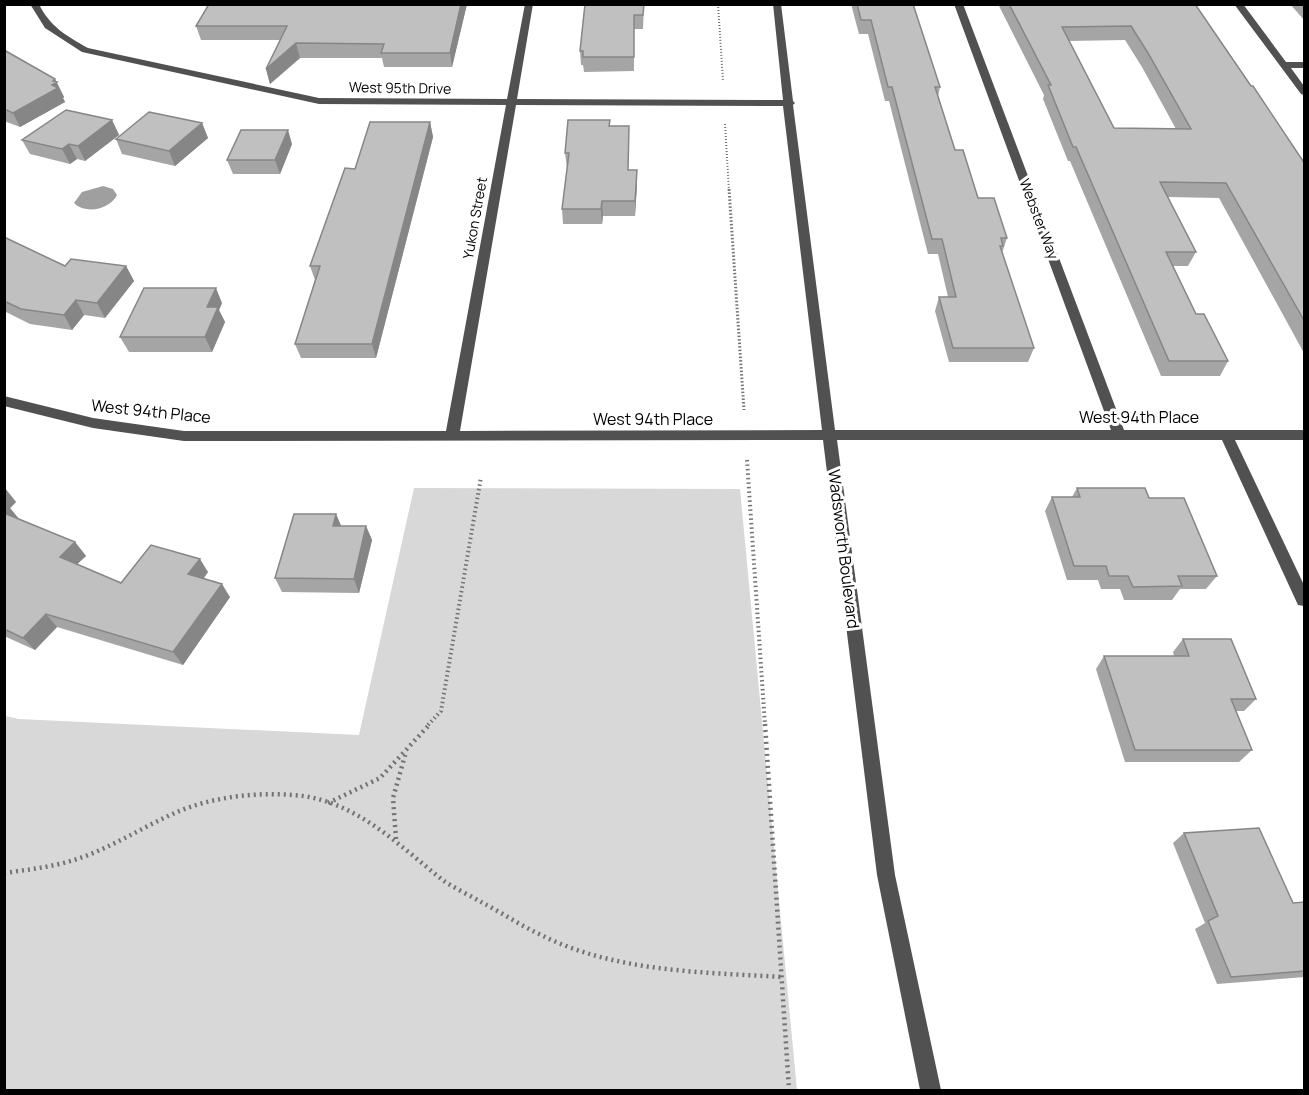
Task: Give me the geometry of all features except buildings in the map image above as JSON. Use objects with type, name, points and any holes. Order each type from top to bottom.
[{"type":"street","name":"West 95th Drive","points":[[34,4],[38,14],[51,29],[85,50],[320,101],[790,103]]},
{"type":"street","name":"Yukon Street","points":[[452,437],[529,4]]},
{"type":"street","name":"Wadsworth Boulevard","points":[[777,4],[790,103],[798,194],[886,874],[931,1090]]},
{"type":"street","name":"Webster Way","points":[[958,4],[1119,434]]},
{"type":"street","points":[[1238,4],[1305,92]]},
{"type":"street","points":[[1284,65],[1305,65]]},
{"type":"street","name":"West 94th Place","points":[[4,401],[50,415],[115,428],[184,436],[1305,435]]},
{"type":"street","points":[[1226,435],[1305,600]]},
{"type":"path","points":[[718,4],[789,1090]]},
{"type":"path","points":[[328,803],[381,778],[441,711],[481,477]]},
{"type":"path","points":[[396,840],[393,798],[406,752]]},
{"type":"path","points":[[4,873],[30,871],[70,862],[179,811],[218,800],[259,795],[295,795],[328,803],[362,817],[396,840],[446,882],[540,935],[603,959],[666,970],[782,977]]},
{"type":"shaded area","points":[[103,186],[113,189],[117,195],[109,204],[97,209],[85,209],[74,203],[82,192]]},
{"type":"shaded area","points":[[414,488],[740,489],[797,1090],[5,1090],[5,716],[19,719],[359,735]]}]
